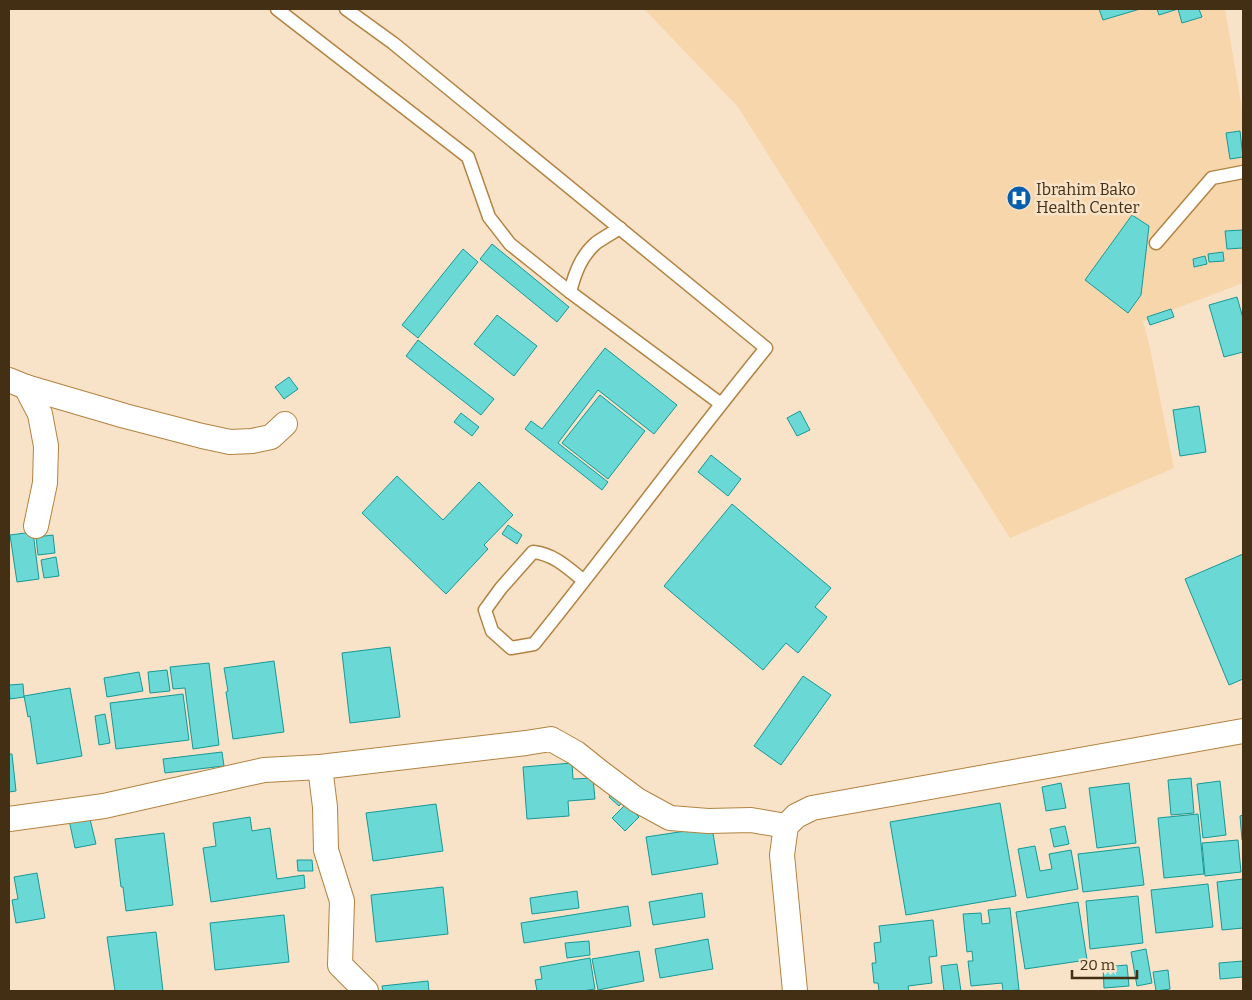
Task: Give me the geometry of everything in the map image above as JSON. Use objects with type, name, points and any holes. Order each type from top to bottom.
[{"type":"street","points":[[17,383],[144,421],[230,442],[252,441],[271,437],[286,424]]},
{"type":"street","points":[[17,383],[40,414],[46,446],[45,483],[36,526]]},
{"type":"street","points":[[795,991],[782,855],[786,826],[796,816],[812,808],[1243,731]]},
{"type":"street","points":[[9,819],[104,806],[264,770],[320,767],[551,739],[576,753],[637,800],[670,818],[708,821],[751,820],[786,826]]},
{"type":"street","points":[[320,767],[325,807],[326,850],[342,901],[340,965],[366,991]]},
{"type":"lane","points":[[277,9],[468,157],[490,217],[510,244],[570,292],[721,404]]},
{"type":"lane","points":[[346,9],[393,43],[766,348],[721,404],[584,581],[534,644],[511,648],[492,631],[485,610],[501,588],[533,552],[543,553],[557,559],[584,581]]},
{"type":"lane","points":[[1156,243],[1212,178],[1243,172]]},
{"type":"lane","points":[[570,292],[576,270],[586,255],[596,243],[620,228]]},
{"type":"shaded area","name":"Ibrahim Bako Health Center","points":[[644,9],[1225,9],[1243,114],[1243,283],[1143,321],[1174,468],[1010,538],[738,107]]},
{"type":"building","points":[[1099,9],[1140,9],[1103,20]]},
{"type":"building","points":[[1157,9],[1178,9],[1159,15]]},
{"type":"building","points":[[1178,9],[1199,9],[1202,17],[1182,23]]},
{"type":"building","points":[[1240,131],[1243,157],[1230,159],[1226,133]]},
{"type":"building","points":[[1132,215],[1149,226],[1141,295],[1128,313],[1085,280]]},
{"type":"building","points":[[1243,230],[1243,248],[1227,249],[1225,231]]},
{"type":"building","points":[[492,244],[569,307],[557,322],[480,259]]},
{"type":"building","points":[[463,249],[478,262],[418,338],[402,325]]},
{"type":"building","points":[[1223,252],[1224,261],[1209,262],[1208,254]]},
{"type":"building","points":[[1205,256],[1207,264],[1194,267],[1193,259]]},
{"type":"building","points":[[1237,297],[1243,318],[1243,352],[1224,357],[1209,305]]},
{"type":"building","points":[[1171,309],[1174,317],[1150,325],[1147,317]]},
{"type":"building","points":[[497,315],[537,346],[514,376],[474,344]]},
{"type":"building","points":[[418,340],[494,399],[481,415],[406,356]]},
{"type":"building","points":[[605,348],[677,405],[654,434],[598,390],[558,443],[608,482],[602,490],[525,429],[531,421],[542,429]]},
{"type":"building","points":[[289,377],[298,389],[284,399],[275,387]]},
{"type":"building","points":[[600,395],[645,431],[608,479],[562,443]]},
{"type":"building","points":[[1199,406],[1206,452],[1180,456],[1173,410]]},
{"type":"building","points":[[800,411],[810,430],[797,436],[787,418]]},
{"type":"building","points":[[461,413],[479,427],[472,436],[454,422]]},
{"type":"building","points":[[711,455],[741,479],[728,496],[698,472]]},
{"type":"building","points":[[397,476],[443,520],[479,482],[513,515],[484,545],[488,549],[446,594],[362,513]]},
{"type":"building","points":[[732,504],[831,588],[815,607],[827,617],[798,653],[786,643],[763,670],[664,586]]},
{"type":"building","points":[[508,525],[522,535],[517,544],[502,534]]},
{"type":"building","points":[[33,532],[39,579],[17,582],[10,535]]},
{"type":"building","points":[[53,535],[55,553],[38,555],[36,537]]},
{"type":"building","points":[[1243,554],[1243,679],[1229,685],[1185,579]]},
{"type":"building","points":[[56,557],[59,576],[44,578],[41,560]]},
{"type":"building","points":[[390,647],[400,717],[350,723],[342,653]]},
{"type":"building","points":[[274,661],[284,732],[233,739],[224,668]]},
{"type":"building","points":[[209,663],[219,745],[193,749],[185,688],[173,689],[170,667]]},
{"type":"building","points":[[167,670],[170,691],[150,693],[148,672]]},
{"type":"building","points":[[139,672],[143,691],[107,697],[104,678]]},
{"type":"building","points":[[803,676],[831,695],[781,765],[754,746]]},
{"type":"building","points":[[23,684],[24,697],[10,699],[9,685]]},
{"type":"building","points":[[70,688],[82,756],[37,764],[30,716],[28,717],[24,696]]},
{"type":"building","points":[[183,694],[189,740],[116,749],[110,703]]},
{"type":"building","points":[[105,714],[110,743],[99,745],[95,716]]},
{"type":"building","points":[[222,752],[224,766],[165,773],[163,759]]},
{"type":"building","points":[[9,754],[12,754],[16,791],[9,792]]},
{"type":"building","points":[[572,763],[573,779],[593,778],[595,799],[568,801],[569,816],[527,819],[523,767]]},
{"type":"building","points":[[1191,778],[1194,813],[1171,815],[1168,780]]},
{"type":"building","points":[[1220,781],[1226,835],[1203,838],[1197,784]]},
{"type":"building","points":[[1061,783],[1066,808],[1046,811],[1042,787]]},
{"type":"building","points":[[1129,783],[1136,843],[1097,848],[1089,788]]},
{"type":"building","points":[[614,789],[626,798],[619,806],[609,797]]},
{"type":"building","points":[[1000,803],[1016,896],[906,915],[890,822]]},
{"type":"building","points":[[436,804],[443,851],[373,861],[366,813]]},
{"type":"building","points":[[626,804],[639,817],[625,831],[612,818]]},
{"type":"building","points":[[1198,814],[1204,874],[1164,878],[1158,818]]},
{"type":"building","points":[[89,815],[96,844],[75,848],[69,820]]},
{"type":"building","points":[[1243,815],[1243,840],[1242,840],[1240,816]]},
{"type":"building","points":[[250,817],[252,831],[270,828],[277,879],[304,875],[305,888],[211,902],[203,848],[216,846],[213,823]]},
{"type":"building","points":[[1065,826],[1069,844],[1054,847],[1050,829]]},
{"type":"building","points":[[712,827],[718,864],[652,875],[646,837]]},
{"type":"building","points":[[164,833],[173,905],[126,911],[115,839]]},
{"type":"building","points":[[1238,840],[1241,872],[1205,876],[1202,843]]},
{"type":"building","points":[[1035,846],[1040,871],[1052,869],[1049,854],[1071,850],[1078,889],[1027,898],[1018,849]]},
{"type":"building","points":[[1139,847],[1144,885],[1083,892],[1078,854]]},
{"type":"building","points":[[297,860],[312,860],[313,871],[298,871]]},
{"type":"building","points":[[37,873],[45,918],[16,923],[12,900],[18,899],[14,877]]},
{"type":"building","points":[[1243,879],[1243,928],[1222,930],[1217,882]]},
{"type":"building","points":[[1208,884],[1213,927],[1156,933],[1151,890]]},
{"type":"building","points":[[443,887],[448,934],[376,942],[371,895]]},
{"type":"building","points":[[577,891],[579,908],[532,914],[530,898]]},
{"type":"building","points":[[702,893],[705,917],[653,925],[649,902]]},
{"type":"building","points":[[1138,896],[1143,943],[1090,949],[1086,901]]},
{"type":"building","points":[[1078,902],[1087,960],[1025,969],[1016,912]]},
{"type":"building","points":[[628,906],[631,926],[524,943],[521,923]]},
{"type":"building","points":[[1010,908],[1019,990],[1003,991],[1002,983],[971,986],[968,961],[973,961],[972,951],[967,952],[963,914],[981,913],[982,924],[990,923],[988,910]]},
{"type":"building","points":[[284,915],[289,962],[215,970],[210,923]]},
{"type":"building","points":[[933,920],[937,956],[929,957],[932,983],[908,986],[909,991],[879,991],[878,983],[874,983],[872,963],[876,963],[874,943],[881,942],[879,926]]},
{"type":"building","points":[[156,932],[163,991],[115,991],[107,937]]},
{"type":"building","points":[[708,939],[713,969],[660,978],[655,949]]},
{"type":"building","points":[[589,941],[590,955],[567,958],[565,943]]},
{"type":"building","points":[[1146,949],[1152,983],[1137,986],[1131,952]]},
{"type":"building","points":[[639,951],[644,981],[598,990],[592,959]]},
{"type":"building","points":[[590,958],[595,989],[582,991],[537,991],[535,980],[542,979],[540,967]]},
{"type":"building","points":[[1243,961],[1243,977],[1220,979],[1219,963]]},
{"type":"building","points":[[957,964],[961,991],[944,991],[941,966]]},
{"type":"building","points":[[1127,965],[1129,986],[1104,988],[1103,967]]},
{"type":"building","points":[[1168,970],[1170,989],[1156,991],[1153,972]]},
{"type":"building","points":[[428,981],[429,991],[383,991],[382,986]]},
{"type":"place","name":"Ibrahim Bako Health Center","points":[[1019,198]]}]
